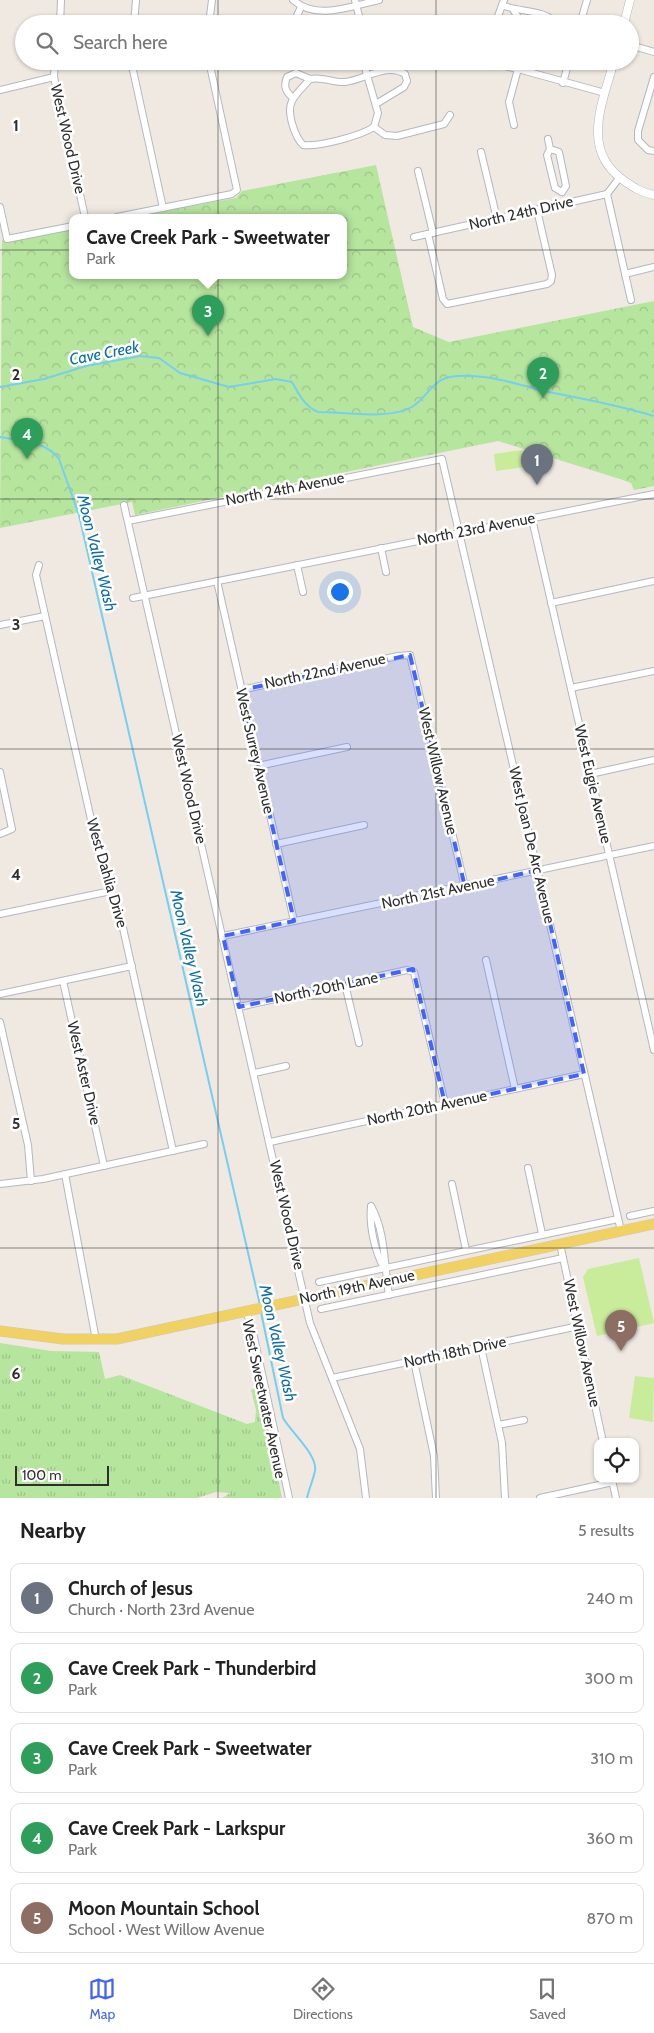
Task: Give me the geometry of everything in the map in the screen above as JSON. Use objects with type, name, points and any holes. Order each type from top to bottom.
[{"type":"main road","name":"North 19th Avenue","points":[[0,1331],[63,1339],[117,1339],[654,1224]]},
{"type":"street","points":[[60,15],[61,0]]},
{"type":"street","points":[[135,15],[136,0]]},
{"type":"street","points":[[210,15],[212,0]]},
{"type":"street","points":[[292,0],[301,7],[322,12],[356,2],[379,0]]},
{"type":"street","points":[[583,15],[587,0]]},
{"type":"street","points":[[626,15],[630,0]]},
{"type":"street","points":[[356,2],[359,15]]},
{"type":"street","points":[[498,15],[503,2],[514,10],[517,15]]},
{"type":"street","points":[[298,15],[301,7]]},
{"type":"street","points":[[514,10],[528,9],[540,15]]},
{"type":"street","points":[[639,48],[654,52]]},
{"type":"street","name":"West Wood Drive","points":[[54,70],[54,78],[84,214]]},
{"type":"street","points":[[132,70],[163,208]]},
{"type":"street","points":[[132,214],[232,194],[237,190],[211,70]]},
{"type":"street","points":[[310,80],[293,98],[290,109],[296,136],[303,144],[315,145],[361,134],[374,127],[378,117],[376,104],[365,70]]},
{"type":"street","points":[[293,98],[286,92],[285,87],[287,77],[296,73],[310,80],[323,78],[345,82],[392,70],[405,74],[407,81],[404,88],[376,104]]},
{"type":"street","points":[[514,125],[509,102],[518,70],[605,93]]},
{"type":"street","points":[[562,83],[566,70]]},
{"type":"street","points":[[611,70],[597,122],[597,140],[607,164],[620,177],[635,188],[654,195]]},
{"type":"street","points":[[654,77],[638,131],[638,140],[648,150],[654,151]]},
{"type":"street","points":[[0,90],[54,78]]},
{"type":"street","points":[[374,127],[384,134],[398,136],[444,124],[450,116]]},
{"type":"street","points":[[548,139],[550,149],[547,155],[554,188],[562,192]]},
{"type":"street","points":[[550,149],[558,152],[566,186],[562,192],[564,203]]},
{"type":"street","points":[[482,152],[497,219]]},
{"type":"street","points":[[418,171],[443,299],[446,304],[552,281],[537,210]]},
{"type":"street","points":[[620,177],[607,194],[631,300]]},
{"type":"street","name":"North 24th Drive","points":[[414,237],[607,194]]},
{"type":"street","points":[[0,207],[7,239],[69,227]]},
{"type":"street","points":[[625,274],[654,267]]},
{"type":"street","name":"North 24th Avenue","points":[[128,521],[442,459]]},
{"type":"street","name":"West Joan De Arc Avenue","points":[[442,459],[621,1231]]},
{"type":"street","name":"North 23rd Avenue","points":[[133,598],[654,494]]},
{"type":"street","name":"West Wood Drive","points":[[124,504],[306,1298],[310,1323],[360,1449],[366,1498]]},
{"type":"street","name":"West Eugie Avenue","points":[[532,519],[654,1050]]},
{"type":"street","points":[[381,548],[386,572]]},
{"type":"street","points":[[298,565],[303,592]]},
{"type":"street","name":"West Dahlia Drive","points":[[39,566],[36,575],[99,855],[121,920],[174,1151]]},
{"type":"street","name":"West Surrey Avenue","points":[[217,581],[294,921]]},
{"type":"street","points":[[551,603],[654,581]]},
{"type":"street","points":[[0,625],[45,616]]},
{"type":"street","name":"North 22nd Avenue","points":[[241,690],[398,656],[410,656]]},
{"type":"street","name":"West Willow Avenue","points":[[410,656],[465,886]]},
{"type":"street","points":[[571,688],[654,671]]},
{"type":"street","points":[[258,766],[347,747]]},
{"type":"street","points":[[590,774],[654,760]]},
{"type":"street","points":[[0,772],[12,829],[0,834]]},
{"type":"street","points":[[276,844],[364,825]]},
{"type":"street","name":"North 21st Avenue","points":[[223,936],[654,846]]},
{"type":"street","points":[[0,914],[110,891]]},
{"type":"street","points":[[486,960],[515,1089]]},
{"type":"street","points":[[0,994],[132,966]]},
{"type":"street","name":"North 20th Lane","points":[[239,1007],[407,970],[414,972],[445,1104]]},
{"type":"street","name":"West Aster Drive","points":[[63,981],[104,1166]]},
{"type":"street","points":[[345,984],[359,1043]]},
{"type":"street","points":[[0,1022],[28,1145],[31,1181]]},
{"type":"street","points":[[254,1073],[286,1066]]},
{"type":"street","name":"North 20th Avenue","points":[[270,1142],[584,1074]]},
{"type":"street","points":[[0,1184],[31,1181],[204,1144]]},
{"type":"street","points":[[528,1168],[542,1234]]},
{"type":"street","points":[[65,1174],[96,1340]]},
{"type":"street","points":[[452,1184],[466,1250]]},
{"type":"street","points":[[384,1268],[379,1260],[370,1218],[371,1206],[376,1215],[385,1259],[384,1268],[389,1295]]},
{"type":"street","points":[[630,1216],[654,1210]]},
{"type":"street","name":"North 19th Avenue","points":[[319,1282],[618,1219]]},
{"type":"street","name":"West Willow Avenue","points":[[560,1244],[603,1438]]},
{"type":"street","name":"North 19th Avenue","points":[[321,1309],[563,1258]]},
{"type":"street","name":"West Sweetwater Avenue","points":[[250,1310],[285,1498]]},
{"type":"street","name":"West Sweetwater Avenue","points":[[250,1310],[251,1323],[290,1498]]},
{"type":"street","name":"North 18th Drive","points":[[332,1378],[578,1326]]},
{"type":"street","points":[[481,1347],[504,1457],[505,1498]]},
{"type":"street","points":[[414,1361],[434,1456],[436,1498]]},
{"type":"street","points":[[498,1425],[524,1420]]},
{"type":"street","points":[[540,1498],[604,1483]]},
{"type":"street","points":[[612,1483],[616,1498]]},
{"type":"highlighted area","points":[[410,655],[465,887],[538,870],[584,1074],[445,1104],[413,969],[239,1007],[223,936],[294,921],[241,690]]},
{"type":"green space","points":[[376,165],[413,327],[449,342],[654,301],[654,486],[634,490],[631,483],[623,480],[498,441],[135,515],[132,502],[0,528],[2,240],[69,228],[69,279],[347,279],[347,214],[147,214],[236,198],[242,191]]},
{"type":"green space","points":[[522,450],[525,467],[496,471],[494,454]]},
{"type":"green space","points":[[639,1258],[654,1323],[597,1336],[583,1277],[588,1269]]},
{"type":"green space","points":[[0,1343],[51,1351],[99,1352],[105,1379],[120,1375],[247,1424],[255,1422],[256,1410],[251,1390],[256,1387],[260,1390],[282,1498],[222,1498],[230,1493],[216,1492],[197,1498],[0,1498]]},
{"type":"green space","points":[[635,1376],[654,1378],[653,1422],[629,1418]]},
{"type":"waterway","name":"Cave Creek","points":[[0,387],[44,379],[86,366],[140,356],[159,358],[180,373],[229,387],[276,379],[292,382],[299,395],[313,410],[318,412],[379,414],[402,411],[417,404],[438,382],[450,377],[468,376],[486,377],[654,416]]},
{"type":"waterway","name":"Moon Valley Wash","points":[[0,437],[40,445],[54,453],[59,459],[79,515],[260,1305]]},
{"type":"waterway","name":"Moon Valley Wash","points":[[261,1312],[283,1418],[308,1451],[315,1465],[307,1498]]},
{"type":"place","name":"Cave Creek Park - Sweetwater","points":[[208,336]]},
{"type":"place","name":"Cave Creek Park - Thunderbird","points":[[543,398]]},
{"type":"place","name":"Cave Creek Park - Larkspur","points":[[27,459]]},
{"type":"place","name":"Church of Jesus","points":[[537,485]]},
{"type":"place","name":"Moon Mountain School","points":[[621,1351]]}]
